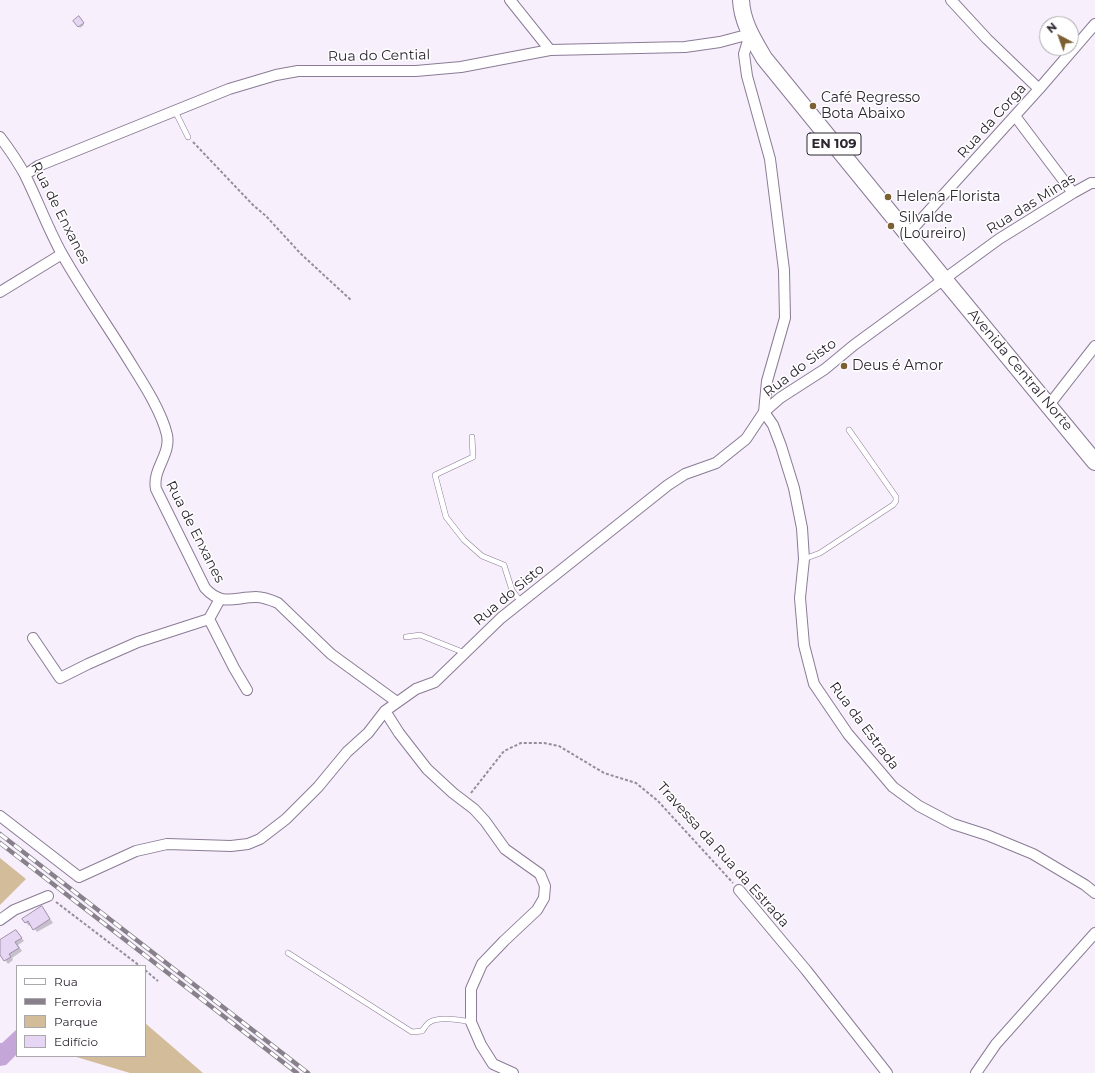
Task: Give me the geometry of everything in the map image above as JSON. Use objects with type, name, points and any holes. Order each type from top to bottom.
[{"type":"main road","name":"EN 109","points":[[741,0],[742,11],[750,34],[764,58],[944,279]]},
{"type":"main road","name":"Avenida Central Norte","points":[[944,279],[1095,462]]},
{"type":"street","points":[[510,0],[550,50]]},
{"type":"street","points":[[951,0],[987,39],[1039,89]]},
{"type":"street","name":"Rua da Corga","points":[[908,234],[1015,116],[1095,24]]},
{"type":"street","points":[[750,34],[744,54],[747,76],[770,159],[784,270],[785,318],[767,381],[764,412]]},
{"type":"street","name":"Rua do Cential","points":[[25,175],[38,166],[229,89],[258,79],[298,71],[416,71],[454,68],[550,50],[685,47],[720,42],[750,34]]},
{"type":"street","points":[[1015,116],[1073,193]]},
{"type":"street","name":"Rua de Enxanes","points":[[0,137],[25,175],[62,254],[144,384],[161,420],[167,434],[168,445],[154,482],[156,489],[205,588],[211,594],[220,599],[226,600],[257,597],[269,599],[278,603],[332,654],[397,702]]},
{"type":"street","name":"Rua das Minas","points":[[944,279],[999,239],[1073,193],[1091,183],[1095,183]]},
{"type":"street","points":[[0,292],[62,254]]},
{"type":"street","name":"Rua do Sisto","points":[[0,816],[79,877],[136,851],[167,844],[231,846],[248,844],[260,839],[286,820],[347,752],[368,733],[385,711],[416,689],[435,682],[500,618],[668,485],[685,474],[716,463],[731,453],[746,439],[764,412],[780,398],[825,369],[854,345],[944,279]]},
{"type":"street","points":[[1049,405],[1095,346]]},
{"type":"street","name":"Rua da Estrada","points":[[764,412],[773,425],[794,488],[802,528],[804,558],[800,598],[804,646],[814,684],[848,734],[893,787],[920,806],[953,824],[987,835],[1033,854],[1085,885],[1095,893]]},
{"type":"street","points":[[33,638],[60,678],[138,642],[209,619],[220,599]]},
{"type":"street","points":[[209,619],[247,690]]},
{"type":"street","points":[[385,711],[399,733],[427,769],[474,809],[506,849],[540,874],[545,886],[544,898],[537,910],[504,940],[482,964],[471,989],[471,1022],[481,1045],[493,1064],[513,1073]]},
{"type":"street","name":"Travessa da Rua da Estrada","points":[[739,890],[806,970],[887,1073]]},
{"type":"street","points":[[0,920],[14,910],[48,896]]},
{"type":"street","points":[[976,1073],[996,1044],[1095,933]]},
{"type":"lane","points":[[175,111],[188,137]]},
{"type":"lane","points":[[804,558],[820,554],[893,505],[896,501],[896,497],[849,430]]},
{"type":"lane","points":[[472,437],[472,457],[435,474],[446,517],[464,540],[482,556],[504,565],[512,590],[521,602]]},
{"type":"lane","points":[[406,637],[420,635],[465,653]]},
{"type":"lane","points":[[288,954],[412,1032],[422,1031],[430,1022],[438,1020],[454,1019],[471,1022]]},
{"type":"path","points":[[188,137],[253,205],[352,301]]},
{"type":"path","name":"Travessa da Rua da Estrada","points":[[464,801],[504,751],[520,743],[544,743],[559,746],[604,773],[636,783],[658,802],[739,890]]},
{"type":"path","points":[[48,896],[139,965]]},
{"type":"path","points":[[146,971],[158,980]]},
{"type":"green space","points":[[0,858],[26,879],[0,905]]},
{"type":"green space","points":[[146,1024],[203,1073],[130,1073],[76,1057],[146,1057]]},
{"type":"shaded area","points":[[16,1030],[16,1055],[6,1065],[0,1066],[0,1043],[2,1043]]},
{"type":"building","points":[[79,16],[84,23],[78,27],[73,21]]},
{"type":"building","points":[[42,906],[50,919],[33,930],[28,921],[25,923],[22,919]]},
{"type":"building","points":[[16,930],[22,938],[15,942],[19,948],[9,954],[11,957],[4,961],[0,955],[0,940]]},
{"type":"railway","points":[[0,834],[308,1073]]},
{"type":"railway","points":[[0,843],[297,1073]]},
{"type":"place","name":"Café Regresso Bota Abaixo","points":[[813,106]]},
{"type":"place","name":"Helena Florista","points":[[888,197]]},
{"type":"place","name":"Silvalde (Loureiro)","points":[[891,226]]},
{"type":"place","name":"Deus é Amor","points":[[844,366]]}]
